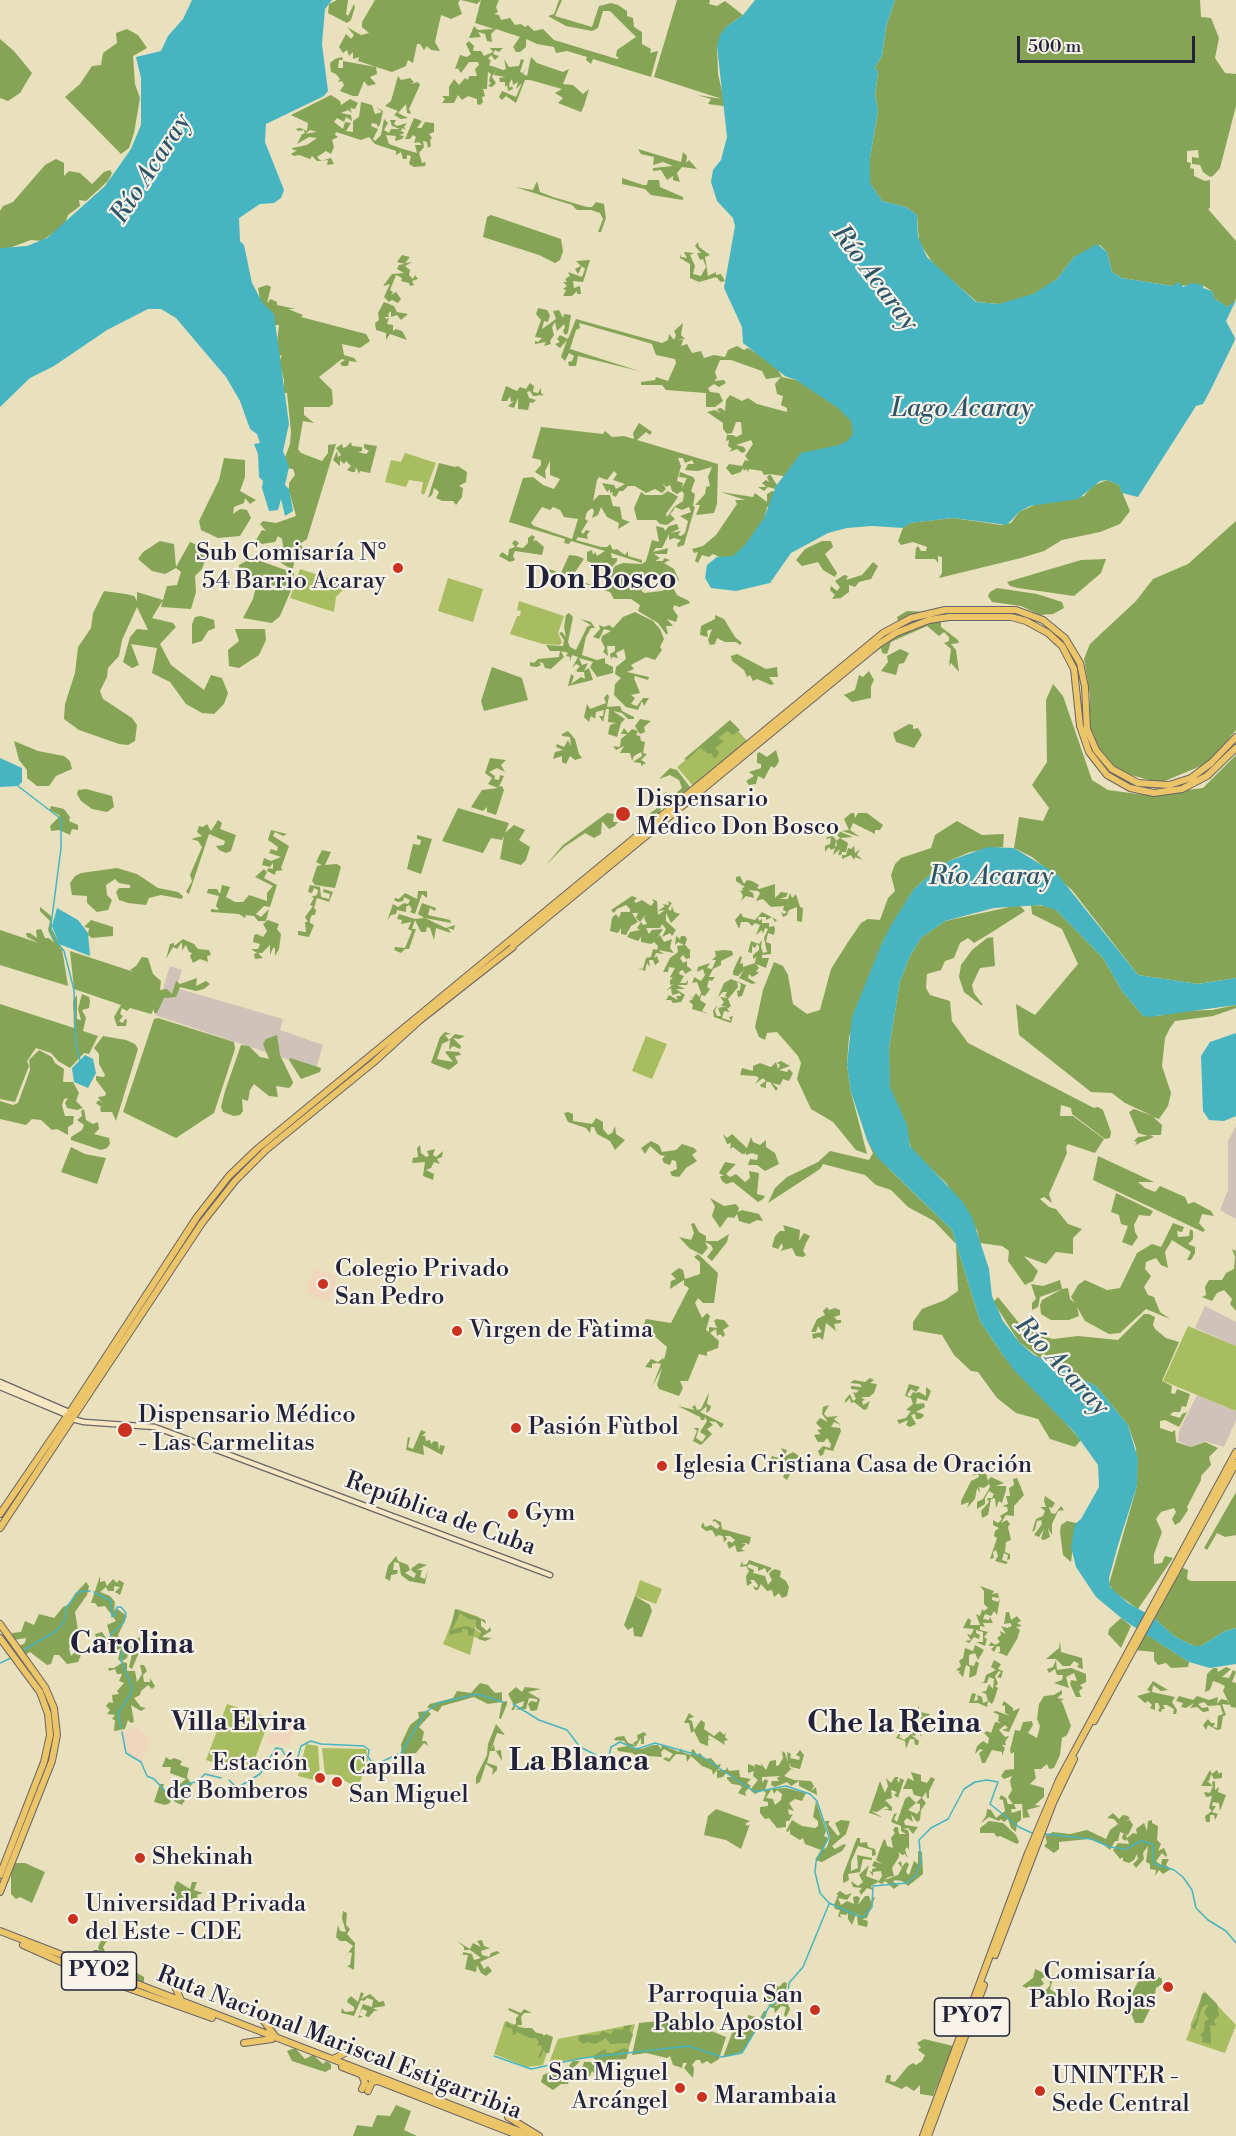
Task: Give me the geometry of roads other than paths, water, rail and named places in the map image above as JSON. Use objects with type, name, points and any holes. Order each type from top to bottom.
[{"type":"highway","points":[[987,609],[991,613],[987,617]]},
{"type":"highway","points":[[1,1523],[229,1176],[257,1149],[419,1021],[510,943],[865,652],[883,633],[921,615],[945,610],[1016,610],[1032,615],[1058,631],[1070,645],[1083,675],[1087,729],[1092,744],[1102,760],[1126,778],[1152,786],[1182,782],[1201,772],[1236,737]]},
{"type":"highway","points":[[865,652],[896,633],[929,620],[1011,617],[1042,628],[1062,646],[1076,675],[1080,726],[1085,744],[1097,764],[1117,781],[1147,792],[1176,791],[1207,776],[1235,749]]},
{"type":"highway","points":[[1229,743],[1228,750],[1235,749]]},
{"type":"highway","name":"PY07","points":[[928,2136],[1060,1777],[1236,1452]]},
{"type":"highway","name":"PY07","points":[[1178,1562],[1236,1463]]},
{"type":"highway","points":[[0,1875],[55,1750],[57,1727],[51,1699],[23,1655],[1,1630]]},
{"type":"highway","points":[[0,1892],[49,1749],[50,1726],[40,1692],[8,1650],[1,1630]]},
{"type":"highway","name":"PY07","points":[[923,2136],[1040,1831]]},
{"type":"highway","name":"Ruta Nacional Mariscal Estigarribia","points":[[0,1934],[447,2105]]},
{"type":"highway","name":"Ruta Nacional Mariscal Estigarribia","points":[[0,1934],[86,1973],[333,2059],[520,2136]]},
{"type":"highway","points":[[96,1954],[97,1970]]},
{"type":"highway","points":[[174,1984],[182,2003]]},
{"type":"highway","points":[[244,2043],[274,2038],[263,2020]]},
{"type":"highway","points":[[333,2059],[345,2053]]},
{"type":"highway","points":[[362,2074],[365,2090],[377,2080]]},
{"type":"highway","name":"Ruta Nacional Mariscal Estigarribia","points":[[459,2110],[532,2136]]},
{"type":"highway","points":[[508,2116],[539,2136]]},
{"type":"main road","name":"República de Cuba","points":[[0,1384],[71,1416],[155,1427],[550,1575]]},
{"type":"water","points":[[192,0],[332,0],[325,9],[322,44],[328,91],[324,96],[266,124],[265,142],[284,190],[281,198],[274,203],[260,204],[239,218],[240,241],[244,245],[252,283],[262,302],[274,314],[289,424],[283,451],[289,467],[285,485],[289,489],[293,511],[285,516],[281,499],[278,510],[269,511],[262,488],[263,481],[259,477],[258,454],[254,444],[260,443],[257,434],[250,429],[240,401],[226,377],[176,318],[161,309],[148,309],[107,330],[54,366],[30,378],[0,407],[0,248],[27,246],[47,238],[105,186],[131,149],[141,125],[141,78],[136,57],[161,51],[168,36],[183,19]]},
{"type":"water","name":"Lago Acaray","points":[[755,0],[895,0],[886,27],[882,56],[875,67],[878,72],[875,95],[878,111],[870,158],[870,183],[882,201],[906,207],[917,215],[918,237],[927,257],[976,302],[999,304],[1033,294],[1057,279],[1074,257],[1097,244],[1107,252],[1112,272],[1122,278],[1172,286],[1179,282],[1183,287],[1192,283],[1203,285],[1203,288],[1212,291],[1214,298],[1227,307],[1236,300],[1226,321],[1235,338],[1234,342],[1211,389],[1203,404],[1196,406],[1138,497],[1122,493],[1119,485],[1107,480],[1100,481],[1078,499],[1030,506],[1019,512],[1007,525],[953,518],[910,523],[903,528],[872,526],[847,528],[828,533],[791,553],[770,583],[736,591],[711,588],[705,578],[707,565],[717,557],[733,556],[744,546],[764,518],[776,486],[801,453],[839,445],[853,434],[851,421],[838,408],[796,380],[785,376],[743,343],[742,327],[724,288],[735,226],[733,218],[717,201],[711,182],[713,170],[721,160],[727,137],[717,46],[720,35],[726,27],[743,15]]},
{"type":"water","points":[[0,758],[22,768],[22,782],[18,786],[0,787]]},
{"type":"water","name":"Río Acaray","points":[[988,847],[1014,848],[1058,875],[1138,975],[1198,984],[1236,978],[1236,1005],[1143,1016],[1122,991],[1103,958],[1056,910],[1041,905],[994,908],[945,921],[921,938],[910,956],[900,981],[889,1049],[890,1087],[907,1125],[910,1146],[962,1201],[972,1217],[989,1269],[992,1296],[1003,1321],[1019,1342],[1034,1355],[1096,1386],[1128,1425],[1138,1459],[1137,1486],[1109,1578],[1110,1587],[1128,1603],[1153,1617],[1174,1636],[1194,1646],[1201,1646],[1225,1631],[1236,1628],[1236,1664],[1210,1668],[1189,1662],[1125,1621],[1096,1597],[1076,1567],[1071,1547],[1075,1524],[1081,1519],[1099,1487],[1098,1465],[1075,1433],[1014,1370],[980,1321],[952,1230],[877,1157],[867,1140],[851,1092],[847,1065],[852,1017],[893,922],[914,889],[932,873],[949,861]]},
{"type":"water","points":[[57,908],[78,920],[88,933],[90,956],[59,944],[52,926]]},
{"type":"water","points":[[1236,1033],[1236,1116],[1224,1121],[1209,1120],[1203,1111],[1201,1056],[1210,1042]]},
{"type":"water","points":[[85,1055],[93,1059],[96,1073],[88,1088],[74,1082],[72,1068]]},
{"type":"waterway","points":[[18,786],[61,819],[61,848],[51,925],[52,936],[64,951],[74,990],[76,1045],[80,1061]]},
{"type":"waterway","points":[[22,1651],[56,1631],[64,1622],[66,1608],[78,1592],[90,1591]]},
{"type":"waterway","points":[[94,1592],[111,1601],[112,1617],[116,1614],[117,1607],[121,1607],[126,1613],[124,1622],[111,1634],[111,1639],[123,1648],[121,1660],[132,1688],[118,1713],[121,1728]]},
{"type":"waterway","points":[[0,1663],[13,1657]]},
{"type":"waterway","points":[[401,1753],[425,1713],[438,1703],[477,1694],[503,1702]]},
{"type":"waterway","points":[[513,1704],[539,1720],[567,1730],[580,1747],[600,1757],[609,1756],[611,1747],[620,1742],[637,1749],[655,1743],[701,1756],[755,1792],[786,1786],[810,1794],[817,1801],[829,1837],[816,1862],[815,1872],[820,1893],[829,1903],[858,1916],[864,1917],[872,1907],[873,1886],[907,1883],[916,1875],[921,1861],[919,1840],[931,1828],[948,1819],[964,1789],[975,1782],[987,1780],[998,1782],[990,1804],[1019,1827],[1034,1834]]},
{"type":"waterway","points":[[122,1732],[126,1753],[141,1762],[147,1776],[154,1779],[170,1796],[178,1798],[182,1786],[198,1781],[205,1774],[221,1778]]},
{"type":"waterway","points":[[229,1780],[237,1788],[260,1774],[276,1748],[282,1749],[288,1762],[295,1767],[301,1746],[311,1741],[321,1744],[364,1746],[369,1750],[368,1757],[377,1764],[398,1754]]},
{"type":"waterway","points":[[1045,1834],[1092,1839],[1110,1847],[1126,1849],[1141,1841],[1153,1844],[1155,1864],[1174,1870],[1183,1877],[1192,1890],[1196,1908],[1208,1920],[1226,1931],[1236,1943]]},
{"type":"waterway","points":[[494,2056],[531,2069],[583,2058],[689,2046],[722,2057],[742,2053],[769,2007],[788,1993],[789,1983],[803,1967],[829,1904]]},
{"type":"place","name":"Sub Comisaría N° 54 Barrio Acaray","points":[[398,568]]},
{"type":"place","name":"Dispensario Médico Don Bosco","points":[[623,814]]},
{"type":"place","name":"Colegio Privado San Pedro","points":[[323,1284]]},
{"type":"place","name":"Vìrgen de Fàtima","points":[[457,1331]]},
{"type":"place","name":"Pasión Fùtbol","points":[[516,1428]]},
{"type":"place","name":"Dispensario Médico - Las Carmelitas","points":[[125,1430]]},
{"type":"place","name":"Iglesia Cristiana Casa de Oración","points":[[662,1466]]},
{"type":"place","name":"Gym","points":[[513,1514]]},
{"type":"place","name":"Estación de Bomberos","points":[[320,1778]]},
{"type":"place","name":"Capilla San Miguel","points":[[337,1782]]},
{"type":"place","name":"Shekinah","points":[[140,1858]]},
{"type":"place","name":"Universidad Privada del Este - CDE","points":[[73,1919]]},
{"type":"place","name":"Comisaría Pablo Rojas","points":[[1168,1987]]},
{"type":"place","name":"Parroquia San Pablo Apostol","points":[[815,2010]]},
{"type":"place","name":"San Miguel Arcángel","points":[[680,2088]]},
{"type":"place","name":"UNINTER - Sede Central","points":[[1040,2091]]},
{"type":"place","name":"Marambaia","points":[[702,2097]]},
{"type":"district","name":"Don Bosco","points":[[601,581]]},
{"type":"district","name":"Carolina","points":[[132,1646]]},
{"type":"district","name":"Villa Elvira","points":[[239,1724]]},
{"type":"district","name":"Che la Reina","points":[[894,1725]]},
{"type":"district","name":"La Blanca","points":[[579,1763]]}]
